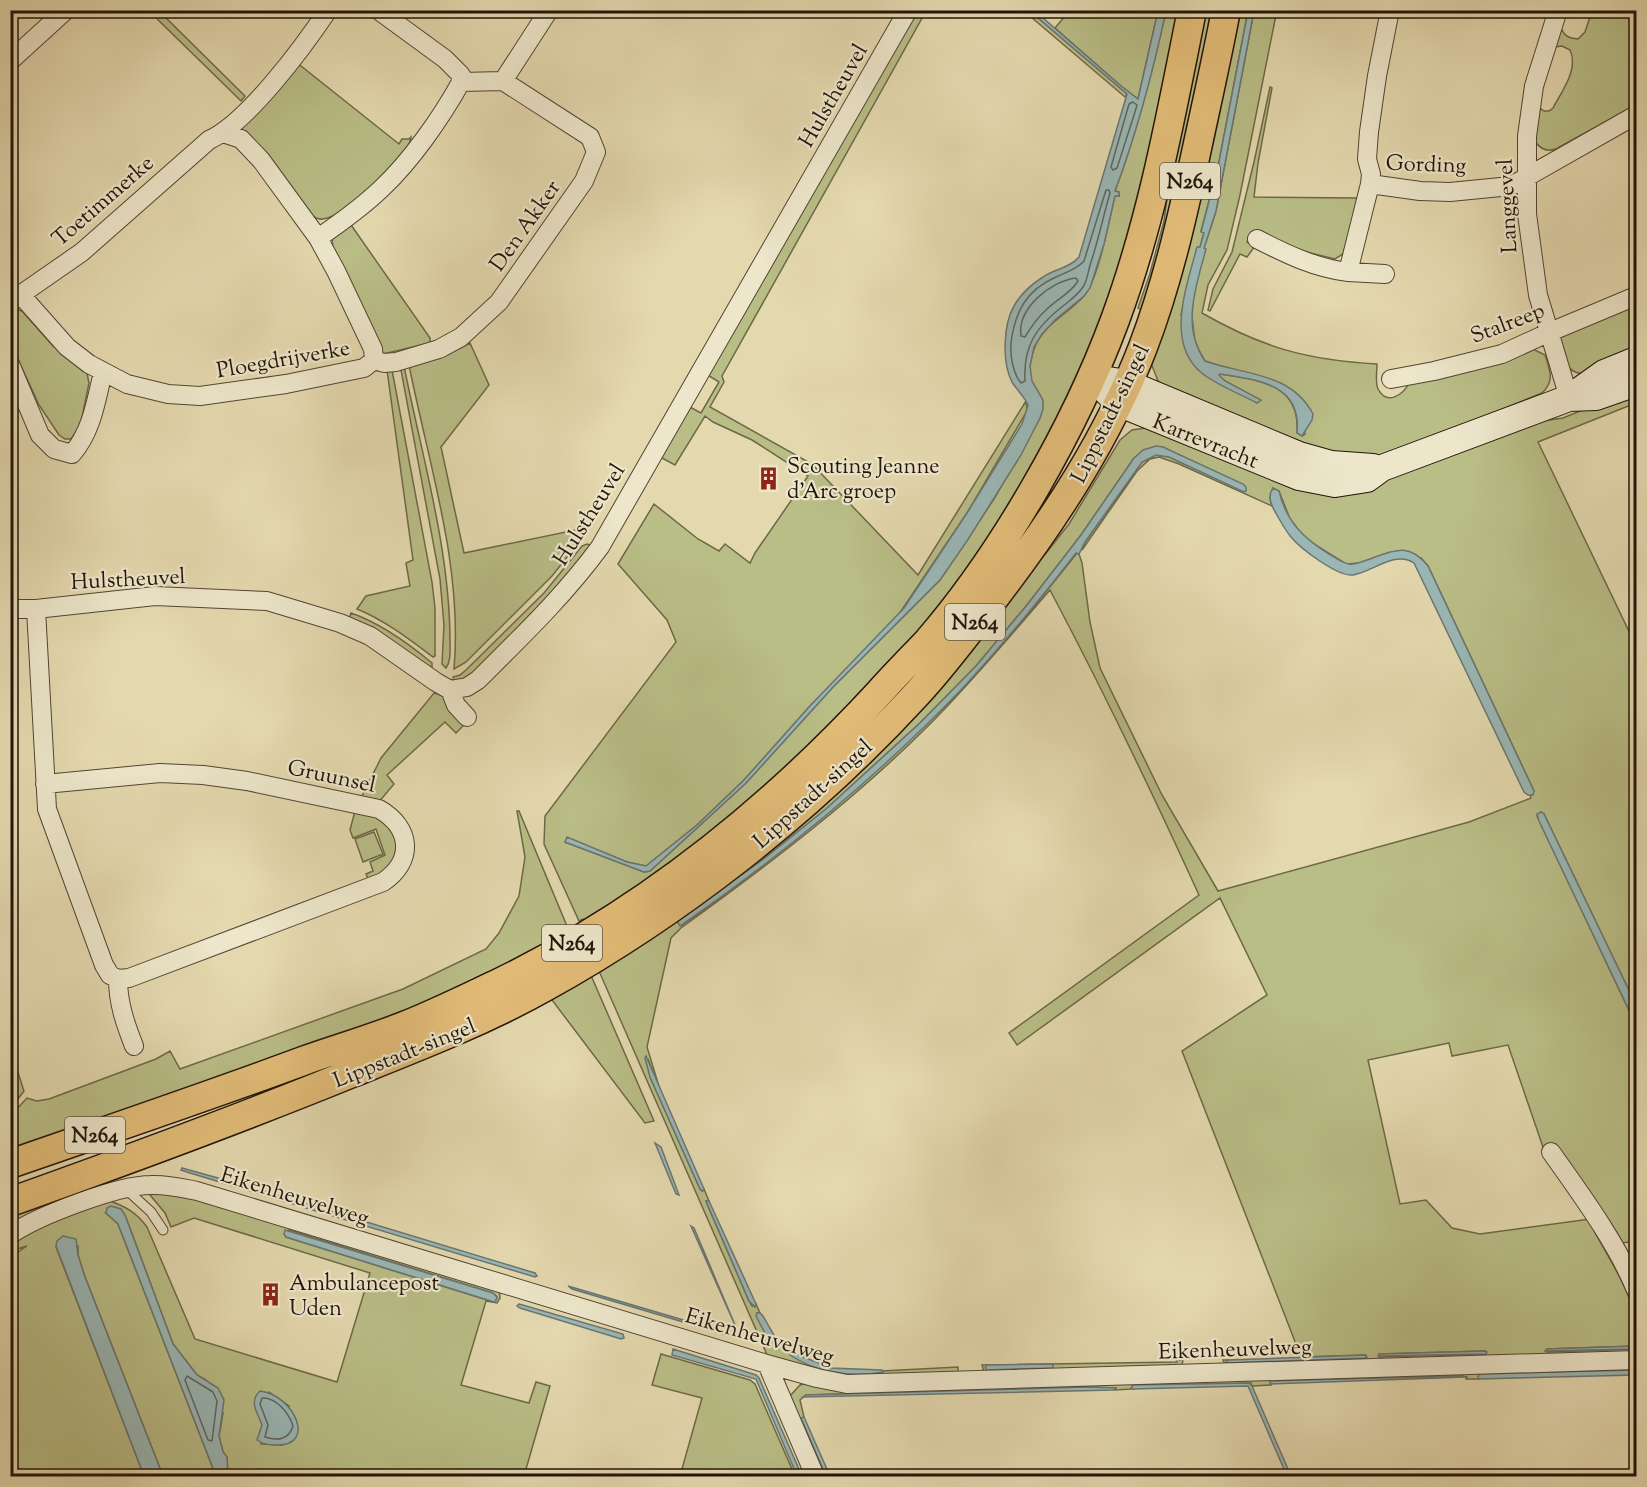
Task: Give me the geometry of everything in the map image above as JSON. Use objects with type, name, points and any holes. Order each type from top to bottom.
[{"type":"main road","name":"Lippstadt-singel","points":[[10,1164],[411,1024],[538,963],[615,919],[669,883],[777,795],[849,726],[928,640],[980,572],[1019,512],[1058,445],[1091,377],[1115,321],[1148,215],[1192,10]]},
{"type":"main road","name":"Lippstadt-singel","points":[[10,1202],[273,1106],[475,1023],[541,990],[640,930],[723,869],[795,811],[854,756],[914,697],[948,658],[1047,527],[1077,480],[1123,393],[1147,336],[1175,246],[1226,10]]},
{"type":"street","points":[[10,60],[66,10]]},
{"type":"street","points":[[223,133],[260,96],[300,49],[328,10]]},
{"type":"street","points":[[318,238],[382,189],[413,154],[461,82],[461,75],[446,59],[378,10]]},
{"type":"street","points":[[461,82],[503,81],[549,10]]},
{"type":"street","name":"Hulstheuvel","points":[[10,609],[36,609],[155,596],[267,601],[340,623],[370,636],[450,690],[466,687],[478,680],[549,610],[577,579],[600,547],[908,10]]},
{"type":"street","name":"Gording","points":[[1390,10],[1369,132],[1367,159],[1371,174],[1370,184],[1419,191],[1450,192],[1511,186],[1636,115]]},
{"type":"street","name":"Langgevel","points":[[1558,10],[1534,86],[1527,136],[1527,214],[1538,294],[1569,398]]},
{"type":"street","name":"Den Akker","points":[[374,360],[384,363],[396,362],[439,349],[461,337],[499,302],[584,181],[596,152],[590,137],[503,81]]},
{"type":"street","name":"Ploegdrijverke","points":[[16,299],[67,347],[89,364],[127,384],[168,394],[200,396],[286,384],[364,368],[374,360],[373,349],[318,238],[261,160],[241,139],[223,133]]},
{"type":"street","name":"Toetimmerke","points":[[16,299],[82,252],[209,140],[223,133]]},
{"type":"street","points":[[1348,272],[1370,184]]},
{"type":"street","points":[[1257,239],[1328,270],[1385,274]]},
{"type":"street","name":"Stalreep","points":[[1391,379],[1502,354],[1636,296]]},
{"type":"street","name":"Karrevracht","points":[[1091,377],[1269,466],[1313,481],[1335,484],[1367,478],[1382,468],[1569,398],[1604,373],[1636,360]]},
{"type":"street","points":[[10,364],[40,435],[54,449],[72,454],[81,444],[90,426],[103,372]]},
{"type":"street","name":"Karrevracht","points":[[1569,398],[1596,398],[1636,383]]},
{"type":"street","points":[[36,609],[47,809],[104,965],[110,975],[118,979],[118,997],[122,1017],[134,1046]]},
{"type":"street","points":[[450,690],[456,705],[467,717]]},
{"type":"street","name":"Gruunsel","points":[[45,784],[160,773],[203,775],[380,810],[391,816],[400,826],[405,838],[402,864],[394,875],[383,882],[129,978],[118,979]]},
{"type":"street","points":[[1551,1152],[1592,1212],[1636,1290]]},
{"type":"street","name":"Eikenheuvelweg","points":[[10,1235],[26,1225],[125,1188],[167,1185],[197,1191],[767,1364],[847,1384],[1636,1360]]},
{"type":"street","points":[[767,1364],[815,1476]]},
{"type":"lane","points":[[125,1188],[151,1212],[164,1230]]},
{"type":"green space","points":[[1277,10],[1227,250],[1208,285],[1202,313],[1245,335],[1286,350],[1329,359],[1377,364],[1378,389],[1390,398],[1399,395],[1409,383],[1531,348],[1545,355],[1550,370],[1549,384],[1542,393],[1399,451],[1382,456],[1339,458],[1169,391],[1158,381],[1151,363],[1232,11],[1248,11],[1218,167],[1201,231],[1204,233],[1200,247],[1197,248],[1181,315],[1203,374],[1257,402],[1260,400],[1225,381],[1219,376],[1220,374],[1262,382],[1274,387],[1292,403],[1297,432],[1302,436],[1305,434],[1302,399],[1291,390],[1268,379],[1205,361],[1195,343],[1192,317],[1193,299],[1204,248],[1216,211],[1254,11]]},
{"type":"green space","points":[[149,11],[159,11],[245,96],[241,101]]},
{"type":"green space","points":[[916,11],[926,11],[722,376],[724,382],[710,407],[812,464],[918,575],[1026,401],[1027,411],[967,513],[897,617],[810,706],[744,780],[697,825],[646,866],[627,862],[567,838],[565,842],[644,872],[650,871],[746,783],[833,687],[940,580],[994,499],[1040,418],[1042,401],[1033,386],[1030,372],[1034,349],[1043,333],[1084,296],[1094,277],[1115,195],[1119,196],[1119,192],[1115,191],[1144,102],[1166,11],[1181,11],[1147,179],[1124,262],[1096,343],[1061,419],[1020,492],[972,566],[919,636],[862,703],[800,766],[735,824],[665,878],[592,926],[515,970],[441,1005],[328,1048],[11,1153],[10,1116],[27,1098],[37,1101],[49,1099],[156,1059],[170,1051],[180,1069],[403,989],[486,949],[499,933],[519,896],[525,857],[517,811],[519,811],[567,926],[570,929],[585,923],[583,919],[579,921],[544,844],[545,816],[676,642],[667,620],[618,564],[654,504],[698,539],[719,551],[725,544],[750,563],[808,476],[752,440],[705,416],[675,465],[660,457],[688,406],[701,413],[719,382],[706,374]]},
{"type":"green space","points":[[1024,11],[1030,11],[1127,94],[1125,97]]},
{"type":"green space","points":[[1063,11],[1158,11],[1138,99],[1055,28],[1066,15]]},
{"type":"green space","points":[[1200,11],[1212,11],[1200,76],[1146,311],[1138,308],[1164,221],[1173,151]]},
{"type":"green space","points":[[1592,11],[1636,11],[1636,105],[1556,149],[1544,149],[1535,141],[1540,108],[1549,111],[1553,108],[1568,80],[1572,65],[1570,50],[1562,46],[1554,47],[1561,28],[1568,36],[1578,39],[1585,32]]},
{"type":"green space","points":[[296,62],[399,144],[402,139],[411,137],[408,146],[388,172],[360,198],[333,216],[323,219],[316,218],[307,211],[241,128]]},
{"type":"green space","points":[[1270,87],[1272,88],[1254,197],[1359,198],[1343,254],[1335,259],[1302,251],[1257,230],[1247,242],[1255,246],[1247,257],[1240,254],[1210,311],[1208,310],[1213,289],[1232,252]]},
{"type":"green space","points":[[349,222],[430,338],[430,343],[383,354],[333,249],[332,238]]},
{"type":"green space","points":[[1636,303],[1636,356],[1597,372],[1586,374],[1577,373],[1570,368],[1561,347],[1561,335]]},
{"type":"green space","points":[[15,309],[22,311],[53,346],[87,373],[89,383],[80,427],[71,439],[65,439],[59,435],[39,405],[11,344],[10,311]]},
{"type":"green space","points":[[470,343],[489,385],[441,447],[464,553],[580,529],[582,535],[552,576],[466,662],[454,669],[454,592],[449,554],[409,365],[447,355]]},
{"type":"green space","points":[[404,366],[434,503],[445,572],[450,649],[446,668],[442,664],[444,625],[440,579],[401,370]]},
{"type":"green space","points":[[387,370],[392,370],[432,582],[435,608],[435,656],[433,657],[387,625],[357,609],[366,596],[410,586],[406,563],[413,560]]},
{"type":"green space","points":[[1636,388],[1636,403],[1538,442],[1636,646],[1636,1005],[1544,814],[1541,812],[1537,816],[1636,1025],[1636,1241],[1622,1243],[1636,1265],[1636,1282],[1545,1153],[1508,1045],[1452,1056],[1449,1043],[1368,1060],[1400,1204],[1426,1200],[1452,1228],[1480,1234],[1590,1219],[1636,1299],[1636,1312],[1619,1270],[1594,1231],[1619,1275],[1630,1300],[1636,1322],[1636,1346],[1547,1349],[1547,1352],[1636,1349],[1636,1354],[1226,1367],[1223,1360],[1228,1360],[1226,1363],[1367,1357],[1365,1355],[1301,1357],[1182,1051],[1267,995],[1220,898],[1017,1045],[1009,1033],[1199,895],[1127,741],[1050,590],[960,693],[899,754],[809,832],[681,928],[671,938],[647,1047],[661,1093],[648,1059],[650,1077],[700,1189],[702,1191],[704,1189],[709,1201],[706,1201],[707,1204],[749,1301],[752,1306],[756,1304],[760,1313],[757,1313],[776,1344],[780,1343],[790,1353],[823,1370],[882,1373],[882,1371],[958,1367],[958,1372],[841,1377],[768,1357],[599,971],[590,973],[654,1121],[645,1123],[546,992],[618,949],[1004,599],[1069,524],[1120,440],[1132,430],[1152,427],[1287,477],[1529,423],[1563,418]],"holes":[[[1163,447],[1246,491],[1169,457],[1156,455],[1142,462],[1085,542],[1082,550],[1137,471],[1150,459],[1159,457],[1272,506],[1270,498],[1273,488],[1279,491],[1290,519],[1300,532],[1309,541],[1346,564],[1360,563],[1390,552],[1421,558],[1428,566],[1534,791],[1530,795],[1531,798],[1469,822],[1218,891],[1162,795],[1100,668],[1090,622],[1082,563],[1077,553],[990,658],[921,729],[792,842],[681,926],[677,921],[765,858],[826,809],[920,723],[976,666],[1027,605],[1081,535],[1134,458]],[[1485,1351],[1486,1354],[1379,1357],[1379,1354]]]},
{"type":"green space","points":[[590,545],[588,555],[472,676],[454,682],[453,677],[466,670],[544,593],[582,546]]},
{"type":"green space","points":[[351,613],[383,628],[413,648],[432,663],[432,673],[349,619]]},
{"type":"green space","points":[[434,693],[445,696],[466,723],[456,733],[445,722],[387,775],[394,784],[378,803],[360,800],[381,758]]},
{"type":"green space","points":[[355,811],[381,817],[398,837],[393,866],[369,881],[366,874],[373,871],[370,862],[385,855],[376,829],[353,838],[350,830]]},
{"type":"green space","points":[[374,832],[383,854],[363,862],[355,839]]},
{"type":"green space","points":[[11,1051],[24,1091],[10,1108]]},
{"type":"green space","points":[[95,1185],[96,1191],[11,1225],[11,1213]]},
{"type":"green space","points":[[151,1191],[181,1191],[499,1288],[500,1298],[497,1303],[486,1301],[461,1385],[529,1403],[536,1382],[550,1386],[524,1476],[228,1476],[227,1457],[223,1452],[219,1436],[223,1413],[206,1380],[197,1375],[173,1344],[125,1215],[106,1213],[118,1224],[216,1476],[163,1476],[85,1277],[78,1255],[78,1246],[56,1247],[144,1476],[11,1476],[10,1264],[18,1252],[27,1246],[14,1250],[11,1255],[11,1243],[24,1234],[107,1200],[130,1210],[147,1227],[195,1339],[337,1382],[370,1273],[194,1218],[171,1227],[165,1213],[150,1195]],"holes":[[[289,1230],[493,1293],[497,1297],[493,1302],[286,1237]],[[269,1392],[289,1406],[282,1445],[261,1444],[262,1422]]]},
{"type":"green space","points":[[661,1354],[750,1380],[755,1384],[795,1476],[680,1476],[702,1398],[652,1385]]},
{"type":"green space","points":[[1176,1360],[1183,1360],[1182,1365],[1176,1369],[985,1375],[982,1365],[1177,1362]]},
{"type":"green space","points":[[1636,1367],[1636,1370],[1480,1374],[1479,1379],[1466,1379],[1467,1377],[1462,1376],[1270,1381],[1271,1385],[1252,1386],[1251,1383],[1115,1390],[1116,1388],[1086,1387],[806,1395],[800,1400],[804,1417],[801,1419],[826,1476],[821,1476],[790,1396],[800,1385],[807,1383]]},
{"type":"water","points":[[1030,11],[1035,11],[1138,99],[1158,11],[1166,11],[1144,102],[1115,191],[1119,192],[1119,196],[1115,196],[1104,244],[1090,288],[1084,296],[1055,320],[1034,347],[1030,366],[1032,381],[1043,400],[1043,409],[1021,455],[940,580],[833,687],[746,783],[650,871],[644,872],[565,842],[567,837],[627,862],[646,866],[697,825],[744,780],[810,706],[904,608],[1022,424],[1028,405],[1012,382],[1005,355],[1010,314],[1020,298],[1035,283],[1047,274],[1071,264],[1079,257],[1127,94]]},
{"type":"water","points":[[1248,11],[1254,11],[1216,211],[1204,248],[1206,249],[1195,292],[1192,320],[1198,348],[1205,361],[1279,382],[1304,400],[1313,414],[1302,436],[1297,433],[1297,417],[1285,394],[1262,382],[1219,375],[1225,381],[1261,400],[1257,403],[1209,378],[1191,362],[1184,347],[1181,331],[1184,296],[1197,247],[1200,247],[1204,233],[1201,232],[1218,167]]},
{"type":"water","points":[[1156,446],[1163,447],[1243,484],[1246,491],[1169,457],[1156,455],[1142,462],[1085,542],[1079,554],[1076,553],[1034,606],[959,692],[860,787],[754,873],[680,926],[677,921],[765,858],[826,809],[920,723],[976,666],[1027,605],[1081,535],[1134,458],[1143,450]]},
{"type":"water","points":[[1273,488],[1279,491],[1286,511],[1297,528],[1311,542],[1341,561],[1356,564],[1400,550],[1414,553],[1428,566],[1534,791],[1533,795],[1524,792],[1414,563],[1399,559],[1353,575],[1338,572],[1303,548],[1287,532],[1271,503],[1270,495]]},
{"type":"water","points":[[1541,812],[1544,814],[1636,1005],[1636,1025],[1539,821],[1537,814]]},
{"type":"water","points":[[646,1056],[703,1191],[700,1189],[650,1077]]},
{"type":"water","points":[[655,1143],[661,1147],[679,1195],[676,1194]]},
{"type":"water","points":[[182,1168],[535,1273],[537,1276],[190,1173],[181,1170]]},
{"type":"water","points":[[706,1201],[709,1201],[756,1304],[755,1307],[749,1301]]},
{"type":"water","points":[[111,1206],[121,1209],[125,1215],[173,1344],[197,1375],[218,1388],[224,1400],[219,1436],[223,1452],[227,1457],[228,1476],[216,1476],[118,1224],[106,1213],[107,1208]]},
{"type":"water","points":[[691,1226],[694,1228],[738,1332]]},
{"type":"water","points":[[285,1230],[493,1293],[497,1297],[494,1302],[286,1237]]},
{"type":"water","points":[[63,1236],[76,1239],[85,1277],[163,1476],[144,1476],[56,1246],[57,1241]]},
{"type":"water","points":[[568,1286],[737,1336],[737,1338],[572,1289]]},
{"type":"water","points":[[519,1304],[623,1334],[624,1338],[520,1308],[517,1306]]},
{"type":"water","points":[[757,1313],[763,1316],[779,1344],[767,1337],[756,1316]]},
{"type":"water","points":[[1636,1346],[1636,1349],[1545,1351],[1547,1349]]},
{"type":"water","points":[[673,1349],[756,1375],[802,1476],[797,1476],[756,1379],[672,1355]]},
{"type":"water","points":[[1485,1351],[1486,1354],[1378,1356],[1379,1354]]},
{"type":"water","points":[[791,1352],[831,1368],[882,1370],[883,1372],[847,1374],[835,1372],[800,1361],[790,1355]]},
{"type":"water","points":[[1366,1355],[1366,1358],[1226,1363],[1228,1360]]},
{"type":"water","points":[[1053,1364],[1053,1368],[987,1370],[985,1368],[987,1365]]},
{"type":"water","points":[[1636,1370],[1636,1375],[1479,1379],[1478,1377],[1479,1374]]},
{"type":"water","points":[[1467,1377],[1270,1384],[1270,1381]]},
{"type":"water","points":[[1249,1383],[1291,1476],[1287,1476],[1248,1386],[1131,1388],[1133,1385]]},
{"type":"water","points":[[1116,1388],[1114,1390],[803,1397],[806,1395]]},
{"type":"water","points":[[260,1391],[283,1401],[291,1410],[298,1430],[296,1438],[288,1443],[275,1445],[257,1440],[262,1425],[254,1403]]},
{"type":"water","points":[[804,1417],[830,1476],[826,1476],[801,1418]]},
{"type":"place","name":"Scouting Jeanne d'Arc groep","points":[[769,478]]},
{"type":"place","name":"Ambulancepost Uden","points":[[271,1295]]}]
